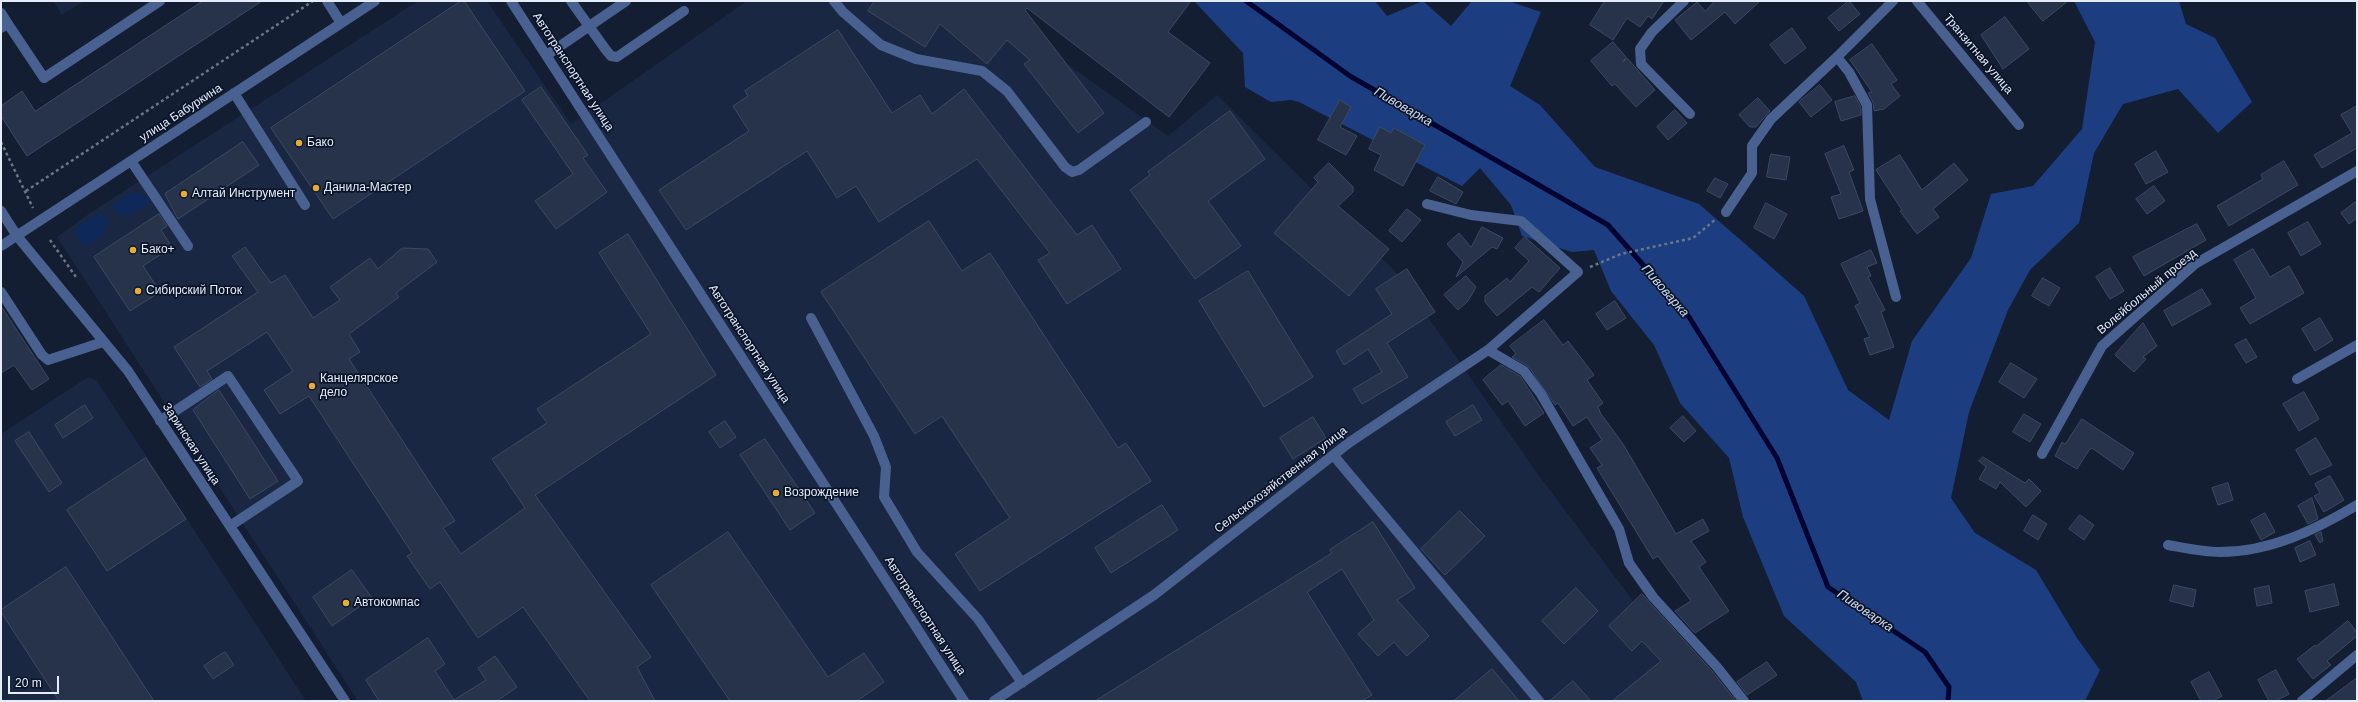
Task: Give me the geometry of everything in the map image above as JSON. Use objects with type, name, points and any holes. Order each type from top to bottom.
[{"type":"street","points":[[1,13],[4,26],[44,78],[160,1]]},
{"type":"street","points":[[328,1],[341,22]]},
{"type":"street","name":"улица Бабуркина","points":[[1,246],[375,1]]},
{"type":"street","name":"Автотранспортная улица","points":[[511,1],[964,701]]},
{"type":"street","points":[[571,1],[588,27],[606,50],[612,56],[617,57],[684,10]]},
{"type":"street","points":[[547,55],[626,1]]},
{"type":"street","points":[[834,1],[843,12],[880,45],[916,59],[982,70],[1007,91],[1065,167],[1072,172],[1079,170],[1146,122]]},
{"type":"street","points":[[1684,1],[1652,32],[1640,49],[1642,64],[1690,114]]},
{"type":"street","points":[[1726,212],[1752,173],[1752,146],[1771,119],[1837,57],[1893,1]]},
{"type":"street","name":"Транзитная улица","points":[[1917,1],[2019,124]]},
{"type":"street","points":[[1837,57],[1849,72],[1867,105],[1870,199],[1896,297]]},
{"type":"street","points":[[234,93],[305,205]]},
{"type":"street","points":[[131,161],[188,246]]},
{"type":"street","name":"Волейбольный проезд","points":[[2042,454],[2102,346],[2195,264],[2357,171]]},
{"type":"street","points":[[1427,204],[1471,215],[1521,221],[1578,272]]},
{"type":"street","name":"Заринская улица","points":[[1,211],[17,236],[102,342],[128,371],[345,701]]},
{"type":"street","name":"Сельскохозяйственная улица","points":[[994,701],[1154,595],[1350,442],[1488,350],[1578,272]]},
{"type":"street","points":[[2,294],[42,355],[48,360],[102,342]]},
{"type":"street","points":[[811,318],[874,436],[886,467],[884,497],[917,552],[978,619],[1022,683]]},
{"type":"street","points":[[2297,379],[2357,345]]},
{"type":"street","points":[[1488,350],[1524,371],[1541,394],[1619,530],[1629,562],[1653,597],[1717,667],[1744,701]]},
{"type":"street","points":[[160,421],[228,376],[233,383],[298,482],[230,526]]},
{"type":"street","points":[[1334,456],[1539,701]]},
{"type":"street","points":[[2168,545],[2219,552],[2266,548],[2322,526],[2357,504]]},
{"type":"street","points":[[2302,701],[2357,655]]},
{"type":"path","points":[[26,191],[313,1]]},
{"type":"path","points":[[1,142],[33,208]]},
{"type":"path","points":[[1578,272],[1621,254],[1692,238],[1726,212]]},
{"type":"path","points":[[50,240],[76,277]]},
{"type":"shaded area","points":[[53,1],[84,1],[62,15]]},
{"type":"shaded area","points":[[418,1],[487,1],[571,124],[747,1],[979,1],[1168,136],[1217,95],[1398,274],[1537,473],[1708,701],[358,701],[57,237],[90,213]]},
{"type":"shaded area","points":[[1194,1],[1375,1],[1387,16],[1423,1],[1451,26],[1472,1],[1508,1],[1541,12],[1510,86],[1540,105],[1595,167],[1699,204],[1751,249],[1804,296],[1848,390],[1889,420],[1912,341],[1971,258],[1991,194],[2033,186],[2082,129],[2095,42],[2074,1],[2179,1],[2186,24],[2215,38],[2252,102],[2218,133],[2178,89],[2123,104],[2094,153],[2079,223],[2030,270],[2008,310],[1969,412],[1951,498],[1975,533],[2036,570],[2077,638],[2100,670],[2085,701],[1863,701],[1856,682],[1784,616],[1743,517],[1729,458],[1680,403],[1654,345],[1611,291],[1594,250],[1572,252],[1522,236],[1511,205],[1480,168],[1462,186],[1299,102],[1291,100],[1271,102],[1245,87],[1243,53]]},
{"type":"shaded area","points":[[134,192],[146,195],[151,202],[131,215],[119,216],[112,205]]},
{"type":"shaded area","points":[[101,212],[108,222],[102,235],[85,247],[74,230]]},
{"type":"shaded area","points":[[88,377],[97,381],[306,701],[1,701],[1,434]]},
{"type":"building","points":[[203,1],[262,1],[27,156],[1,116],[1,106],[22,91],[35,111]]},
{"type":"building","points":[[461,1],[464,1],[525,91],[333,219],[271,128]]},
{"type":"building","points":[[875,1],[1191,1],[1168,32],[1210,63],[1169,117],[1027,8],[1025,10],[1104,113],[1078,133],[1024,64],[1030,60],[1007,40],[987,64],[940,24],[925,47],[868,11]]},
{"type":"building","points":[[1605,1],[1664,1],[1652,19],[1648,16],[1640,27],[1627,18],[1613,40],[1590,25]]},
{"type":"building","points":[[1715,1],[1760,1],[1735,24],[1725,12],[1691,40],[1675,20],[1697,2],[1705,11]]},
{"type":"building","points":[[1849,1],[1860,14],[1839,31],[1828,18]]},
{"type":"building","points":[[2027,1],[2068,1],[2043,21]]},
{"type":"building","points":[[2005,17],[2029,49],[2003,69],[1981,35]]},
{"type":"building","points":[[1792,28],[1806,48],[1785,64],[1770,45]]},
{"type":"building","points":[[838,30],[892,113],[920,95],[932,114],[964,89],[1077,235],[1092,225],[1121,269],[1067,304],[1038,260],[1050,253],[977,159],[879,222],[856,186],[837,198],[807,151],[686,230],[659,190],[749,131],[733,106],[748,96],[745,91]]},
{"type":"building","points":[[1613,42],[1626,57],[1623,62],[1627,58],[1655,90],[1636,107],[1615,84],[1612,86],[1591,61]]},
{"type":"building","points":[[1872,44],[1897,80],[1891,84],[1900,96],[1884,109],[1874,111],[1873,102],[1868,93],[1872,92],[1850,60]]},
{"type":"building","points":[[1820,85],[1832,100],[1811,117],[1799,102]]},
{"type":"building","points":[[541,87],[588,155],[583,158],[607,192],[556,229],[535,201],[573,174],[522,100]]},
{"type":"building","points":[[1855,96],[1861,107],[1861,115],[1841,121],[1835,102]]},
{"type":"building","points":[[1758,98],[1770,111],[1756,127],[1750,127],[1739,115]]},
{"type":"building","points":[[1340,100],[1351,107],[1340,127],[1357,136],[1346,155],[1318,140]]},
{"type":"building","points":[[2357,106],[2357,148],[2322,168],[2314,155],[2352,133],[2341,115]]},
{"type":"building","points":[[1675,110],[1687,123],[1668,140],[1657,127]]},
{"type":"building","points":[[1230,111],[1265,159],[1208,201],[1241,246],[1195,279],[1130,190],[1150,175],[1148,172]]},
{"type":"building","points":[[1380,127],[1391,133],[1394,128],[1425,145],[1403,186],[1374,170],[1381,155],[1369,149]]},
{"type":"building","points":[[243,142],[259,165],[178,219],[165,194]]},
{"type":"building","points":[[1844,146],[1854,170],[1849,172],[1863,211],[1839,219],[1831,197],[1841,194],[1825,154]]},
{"type":"building","points":[[2156,151],[2168,172],[2146,184],[2135,164]]},
{"type":"building","points":[[1771,154],[1790,157],[1786,180],[1767,177]]},
{"type":"building","points":[[1900,155],[1922,190],[1954,163],[1968,180],[1933,209],[1939,217],[1917,234],[1900,211],[1902,210],[1876,170]]},
{"type":"building","points":[[2284,161],[2298,185],[2229,226],[2217,206],[2263,179],[2261,175]]},
{"type":"building","points":[[1329,163],[1353,187],[1353,192],[1338,206],[1389,249],[1349,296],[1274,233],[1318,182],[1314,178]]},
{"type":"building","points":[[1438,177],[1463,192],[1456,204],[1430,191]]},
{"type":"building","points":[[1715,178],[1728,184],[1720,198],[1707,191]]},
{"type":"building","points":[[2154,186],[2165,201],[2147,214],[2136,199]]},
{"type":"building","points":[[2357,201],[2357,218],[2349,224],[2341,213]]},
{"type":"building","points":[[1766,203],[1787,214],[1774,239],[1754,228]]},
{"type":"building","points":[[1407,209],[1421,220],[1402,242],[1389,231]]},
{"type":"building","points":[[159,214],[167,226],[161,230],[172,247],[143,266],[160,292],[130,311],[94,257]]},
{"type":"building","points":[[929,221],[962,271],[990,253],[1118,448],[1126,443],[1151,481],[980,591],[955,554],[1010,518],[942,416],[915,434],[821,292]]},
{"type":"building","points":[[2308,222],[2321,244],[2301,256],[2288,233]]},
{"type":"building","points":[[2197,224],[2206,240],[2144,276],[2133,257]]},
{"type":"building","points":[[1482,227],[1503,238],[1497,249],[1492,247],[1456,277],[1463,262],[1447,244],[1459,233],[1471,247]]},
{"type":"building","points":[[628,234],[716,375],[535,495],[651,657],[637,667],[655,701],[590,701],[523,607],[478,638],[440,582],[430,589],[407,556],[412,553],[309,396],[280,414],[264,390],[293,371],[267,332],[207,371],[212,379],[200,387],[174,347],[258,292],[232,256],[245,247],[271,283],[285,275],[313,318],[340,300],[330,287],[370,258],[378,269],[402,248],[428,249],[437,262],[396,293],[399,297],[349,334],[360,352],[349,359],[455,521],[443,528],[461,554],[525,508],[492,459],[547,423],[537,409],[651,334],[599,253]]},
{"type":"building","points":[[1525,237],[1560,268],[1539,292],[1532,287],[1497,316],[1485,302],[1485,296],[1507,278],[1510,282],[1529,261],[1515,248]]},
{"type":"building","points":[[2253,249],[2270,277],[2289,266],[2304,293],[2250,324],[2240,308],[2256,298],[2234,260]]},
{"type":"building","points":[[1871,250],[1877,263],[1867,267],[1871,276],[1868,277],[1885,310],[1881,312],[1894,347],[1870,355],[1864,339],[1870,337],[1855,306],[1860,303],[1841,264]]},
{"type":"building","points":[[2110,268],[2124,291],[2110,299],[2096,277]]},
{"type":"building","points":[[1407,269],[1435,312],[1387,343],[1408,377],[1362,404],[1353,389],[1382,372],[1368,349],[1344,365],[1336,351],[1392,314],[1376,289]]},
{"type":"building","points":[[1248,271],[1313,377],[1264,407],[1199,301]]},
{"type":"building","points":[[1466,276],[1476,287],[1468,301],[1458,310],[1444,295]]},
{"type":"building","points":[[2043,278],[2060,288],[2049,306],[2032,296]]},
{"type":"building","points":[[2202,289],[2211,304],[2172,326],[2164,311]]},
{"type":"building","points":[[1615,301],[1626,318],[1607,330],[1596,314]]},
{"type":"building","points":[[1,306],[49,379],[32,390],[14,365],[1,373]]},
{"type":"building","points":[[2320,318],[2333,340],[2315,351],[2302,329]]},
{"type":"building","points":[[1544,320],[1563,345],[1568,341],[1594,375],[1587,380],[1603,403],[1598,407],[1601,414],[1623,444],[1676,534],[1703,519],[1709,531],[1691,541],[1706,562],[1699,567],[1729,611],[1695,633],[1675,611],[1691,601],[1658,556],[1653,559],[1597,468],[1602,465],[1590,448],[1602,440],[1587,417],[1573,426],[1558,403],[1555,405],[1529,367],[1512,357],[1516,354],[1510,346]]},
{"type":"building","points":[[2143,323],[2157,346],[2143,357],[2146,359],[2134,372],[2115,355]]},
{"type":"building","points":[[2246,339],[2257,357],[2246,363],[2235,345]]},
{"type":"building","points":[[2011,363],[2037,379],[2024,398],[1999,382]]},
{"type":"building","points":[[1501,365],[1520,376],[1544,413],[1525,426],[1508,401],[1502,405],[1483,380]]},
{"type":"building","points":[[219,390],[278,481],[250,499],[193,410]]},
{"type":"building","points":[[2304,392],[2319,419],[2299,431],[2283,404]]},
{"type":"building","points":[[85,405],[93,418],[63,438],[55,425]]},
{"type":"building","points":[[1473,405],[1482,420],[1455,436],[1446,422]]},
{"type":"building","points":[[2024,414],[2041,424],[2030,442],[2013,432]]},
{"type":"building","points":[[1683,416],[1696,431],[1684,442],[1670,428]]},
{"type":"building","points":[[1313,417],[1326,438],[1293,459],[1280,438]]},
{"type":"building","points":[[2082,419],[2134,453],[2123,470],[2092,448],[2089,450],[2077,469],[2055,456],[2062,442],[2065,444]]},
{"type":"building","points":[[725,421],[736,437],[720,448],[709,432]]},
{"type":"building","points":[[29,432],[62,483],[49,492],[15,441]]},
{"type":"building","points":[[2316,438],[2332,465],[2310,475],[2296,450]]},
{"type":"building","points":[[765,439],[815,513],[790,530],[740,455]]},
{"type":"building","points":[[1983,457],[2025,483],[2029,479],[2041,491],[2026,507],[2000,482],[1996,489],[1979,479],[1986,467],[1979,461]]},
{"type":"building","points":[[146,458],[186,519],[107,571],[67,510]]},
{"type":"building","points":[[2330,476],[2344,500],[2324,512],[2314,496],[2320,493],[2315,484]]},
{"type":"building","points":[[2228,483],[2233,500],[2218,505],[2212,488]]},
{"type":"building","points":[[2312,498],[2318,519],[2308,524],[2298,506]]},
{"type":"building","points":[[1162,505],[1178,530],[1111,573],[1095,548]]},
{"type":"building","points":[[1460,511],[1485,536],[1445,575],[1421,549]]},
{"type":"building","points":[[2265,513],[2275,532],[2261,540],[2251,521]]},
{"type":"building","points":[[2033,515],[2047,524],[2038,540],[2024,531]]},
{"type":"building","points":[[2080,515],[2094,525],[2084,540],[2069,529]]},
{"type":"building","points":[[1373,522],[1415,588],[1397,600],[1429,636],[1407,656],[1394,642],[1378,656],[1358,634],[1374,620],[1342,569],[1307,592],[1372,695],[1362,701],[1095,701],[1332,553],[1330,550]]},
{"type":"building","points":[[728,532],[828,677],[864,653],[884,682],[857,701],[730,701],[651,585]]},
{"type":"building","points":[[2321,532],[2323,541],[2320,543],[2315,535]]},
{"type":"building","points":[[2310,541],[2316,555],[2300,562],[2295,548]]},
{"type":"building","points":[[66,567],[154,701],[59,701],[1,610]]},
{"type":"building","points":[[352,570],[372,598],[332,626],[313,597]]},
{"type":"building","points":[[2334,584],[2339,605],[2310,612],[2305,591]]},
{"type":"building","points":[[2174,585],[2196,590],[2193,607],[2170,601]]},
{"type":"building","points":[[2269,586],[2272,603],[2257,606],[2254,589]]},
{"type":"building","points":[[1576,588],[1598,611],[1564,644],[1542,621]]},
{"type":"building","points":[[1642,594],[1712,671],[1736,701],[1612,701],[1661,661],[1642,641],[1632,651],[1609,626]]},
{"type":"building","points":[[2348,621],[2357,632],[2357,636],[2327,661],[2331,665],[2313,679],[2297,659]]},
{"type":"building","points":[[428,638],[445,664],[435,671],[454,700],[486,680],[478,668],[495,656],[517,687],[497,701],[379,701],[366,680]]},
{"type":"building","points":[[225,652],[234,665],[213,679],[204,666]]},
{"type":"building","points":[[1767,662],[1777,675],[1747,695],[1737,682]]},
{"type":"building","points":[[1492,669],[1519,701],[1454,701]]},
{"type":"building","points":[[2276,670],[2289,694],[2276,701],[2269,701],[2258,680]]},
{"type":"building","points":[[2209,672],[2222,696],[2213,701],[2201,701],[2191,682]]},
{"type":"building","points":[[2357,678],[2357,701],[2326,701]]},
{"type":"building","points":[[1573,681],[1591,701],[1550,701]]},
{"type":"waterway","name":"Пивоварка","points":[[1246,1],[1350,76],[1608,225],[1689,317],[1777,458],[1828,587],[1925,652],[1949,687],[1948,701]]},
{"type":"place","name":"Бако","points":[[299,143]]},
{"type":"place","name":"Данила-Мастер","points":[[316,188]]},
{"type":"place","name":"Алтай Инструмент","points":[[184,194]]},
{"type":"place","name":"Бако+","points":[[133,250]]},
{"type":"place","name":"Сибирский Поток","points":[[138,291]]},
{"type":"place","name":"Канцелярское дело","points":[[312,386]]},
{"type":"place","name":"Возрождение","points":[[776,493]]},
{"type":"place","name":"Автокомпас","points":[[346,603]]}]
